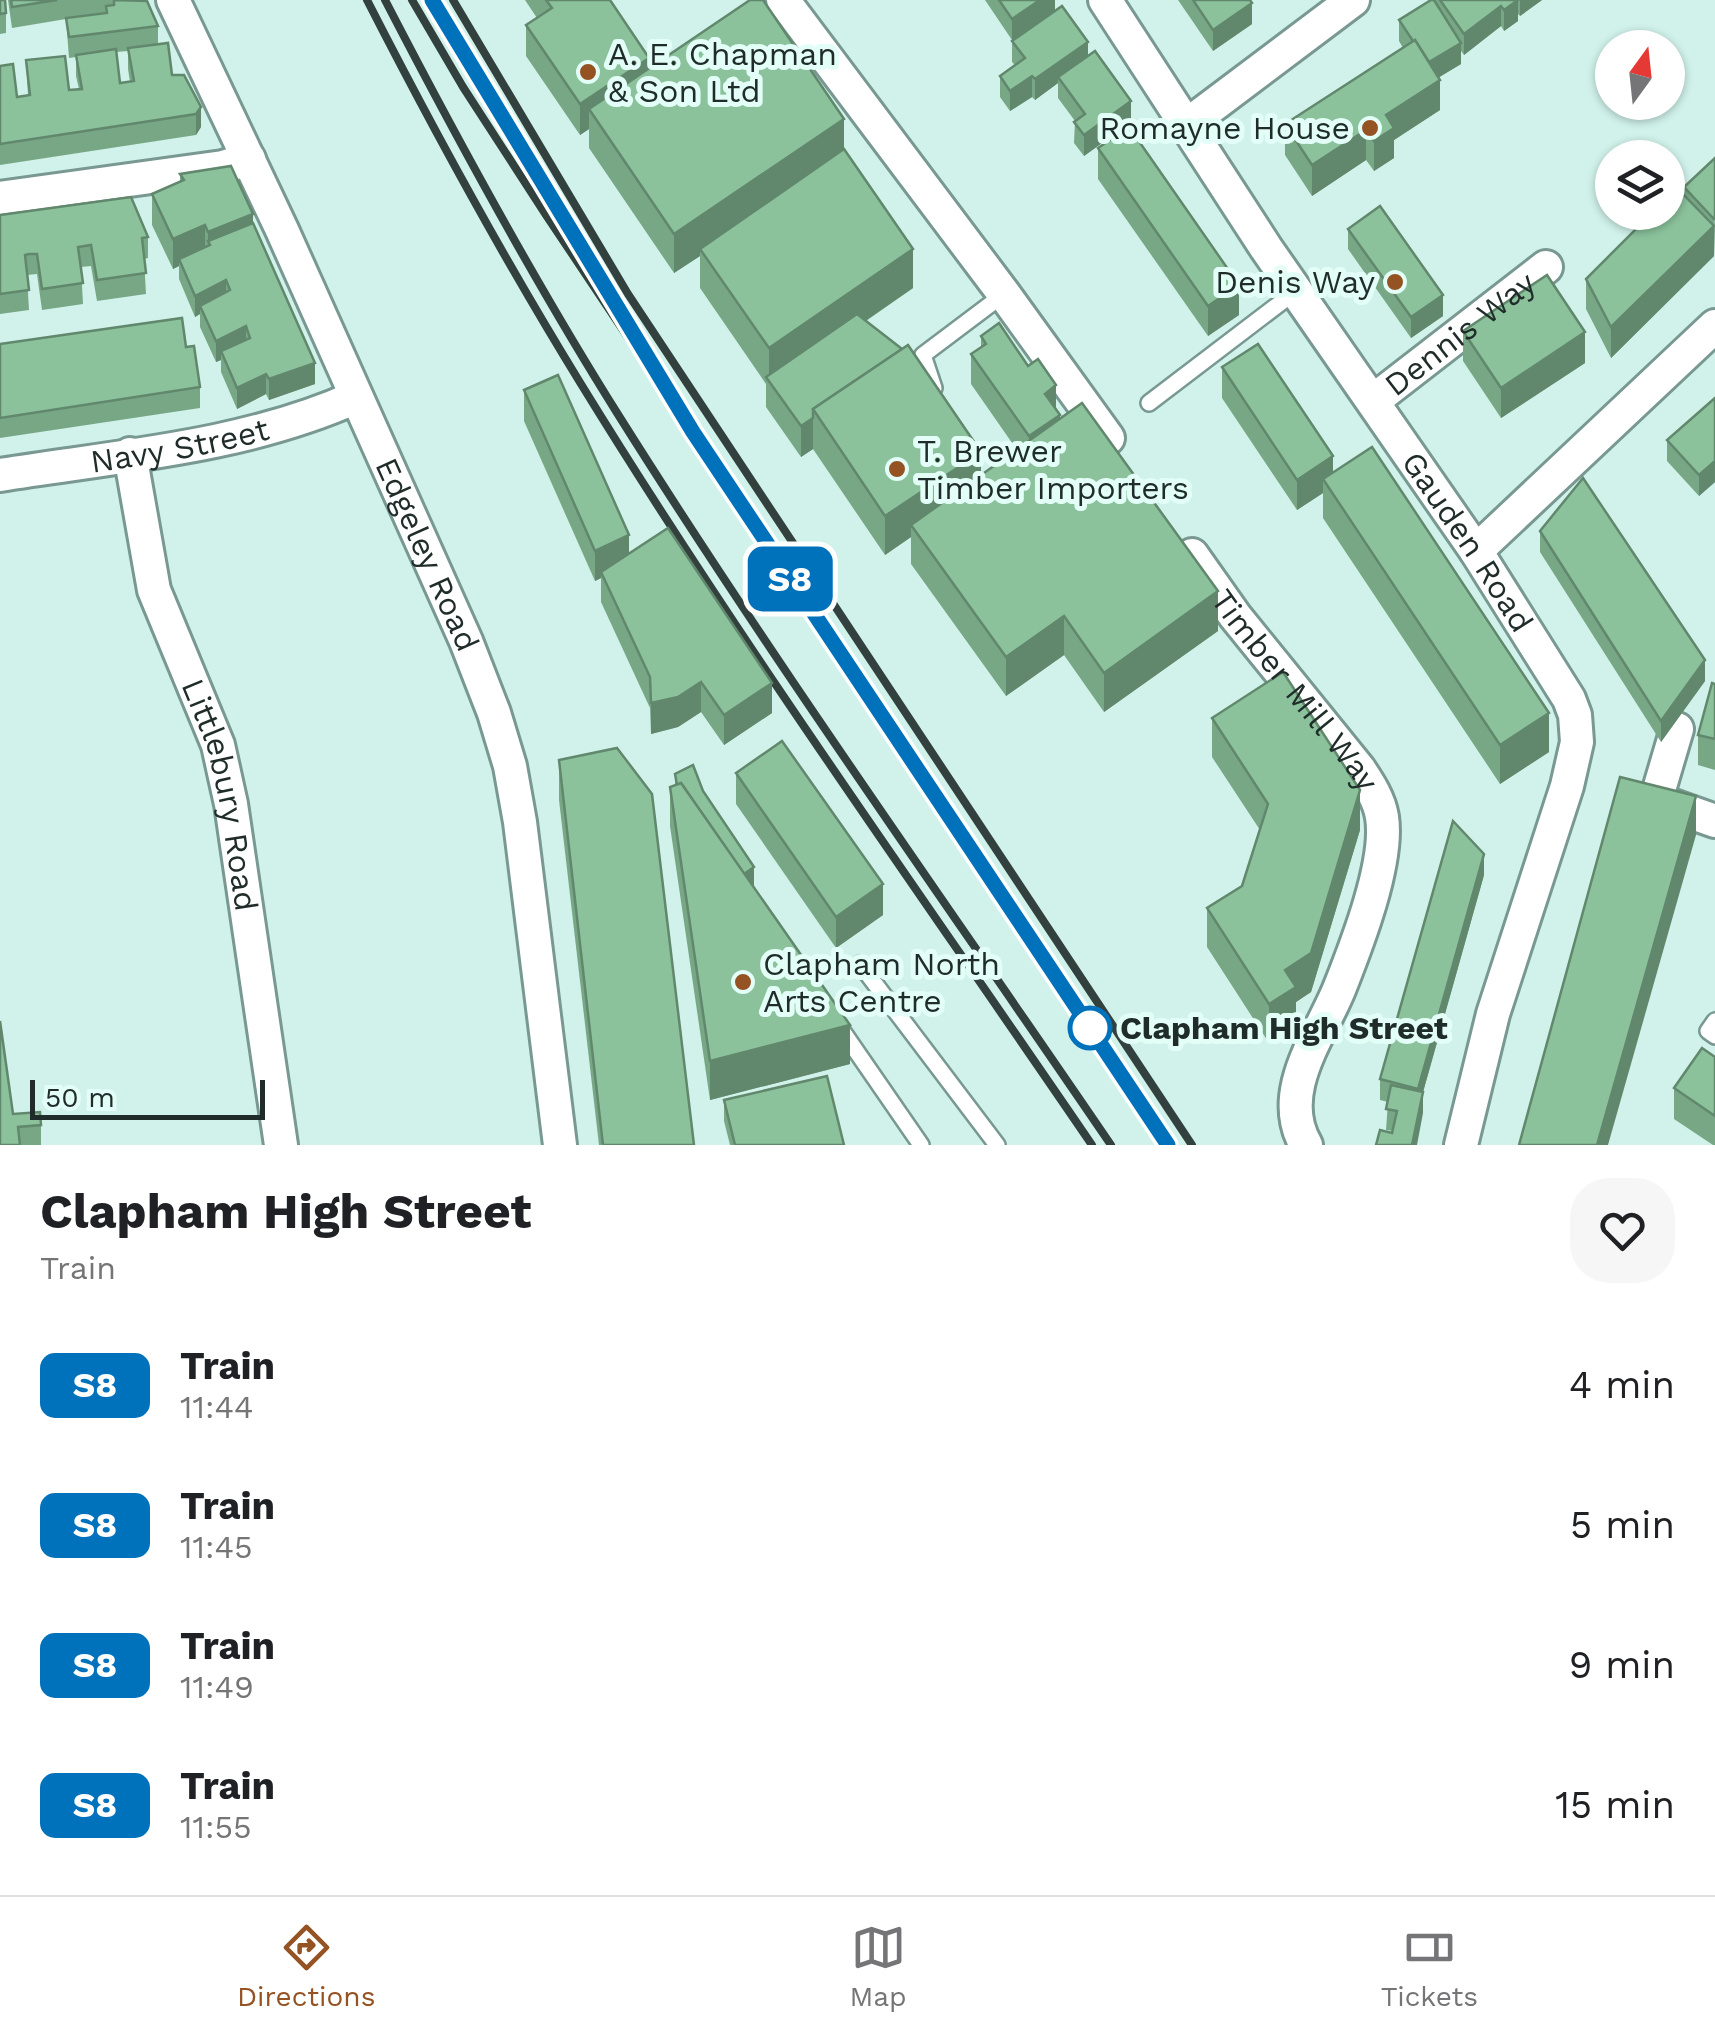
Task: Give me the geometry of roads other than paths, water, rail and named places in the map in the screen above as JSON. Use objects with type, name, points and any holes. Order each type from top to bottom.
[{"type":"street","name":"Edgeley Road","points":[[173,0],[249,159],[466,641],[504,740],[520,822],[560,1145]]},
{"type":"street","points":[[783,0],[1004,294],[1131,471]]},
{"type":"street","name":"Gauden Road","points":[[1104,0],[1296,292],[1476,550],[1570,699],[1578,742],[1493,1014],[1462,1145]]},
{"type":"street","points":[[1187,125],[1353,0]]},
{"type":"street","points":[[0,198],[223,167],[249,159]]},
{"type":"street","name":"Dennis Way","points":[[1373,401],[1546,267]]},
{"type":"street","points":[[1476,550],[1715,326]]},
{"type":"street","name":"Navy Street","points":[[0,475],[223,440],[281,426],[356,397]]},
{"type":"street","name":"Littlebury Road","points":[[130,454],[154,590],[218,745],[231,804],[281,1145]]},
{"type":"street","name":"Timber Mill Way","points":[[1178,536],[1235,616],[1360,768],[1382,816],[1383,847],[1378,871],[1340,988],[1304,1060],[1296,1116],[1306,1145]]},
{"type":"street","points":[[1677,729],[1656,800],[1715,821]]},
{"type":"lane","points":[[1149,403],[1296,292]]},
{"type":"lane","points":[[934,388],[923,354],[1004,294]]},
{"type":"lane","points":[[860,964],[997,1145]]},
{"type":"lane","points":[[835,1021],[921,1145]]},
{"type":"lane","points":[[1715,1022],[1708,1031],[1715,1036]]},
{"type":"railway","points":[[367,0],[497,242],[642,481],[768,673],[1092,1145]]},
{"type":"railway","points":[[385,0],[497,210],[619,416],[800,692],[1111,1145]]},
{"type":"railway","points":[[412,0],[546,215],[1168,1145]]},
{"type":"railway","points":[[432,0],[513,138]]},
{"type":"railway","points":[[453,0],[628,294],[1192,1145]]},
{"type":"train","name":"S8","points":[[432,0],[693,432],[1168,1145]]},
{"type":"place","name":"A. E. Chapman & Son Ltd","points":[[588,72]]},
{"type":"place","name":"Romayne House","points":[[1370,128]]},
{"type":"place","name":"Denis Way","points":[[1395,282]]},
{"type":"place","name":"T. Brewer Timber Importers","points":[[897,469]]},
{"type":"place","name":"Clapham North Arts Centre","points":[[743,982]]},
{"type":"place","name":"Clapham High Street","points":[[1090,1028]]}]
